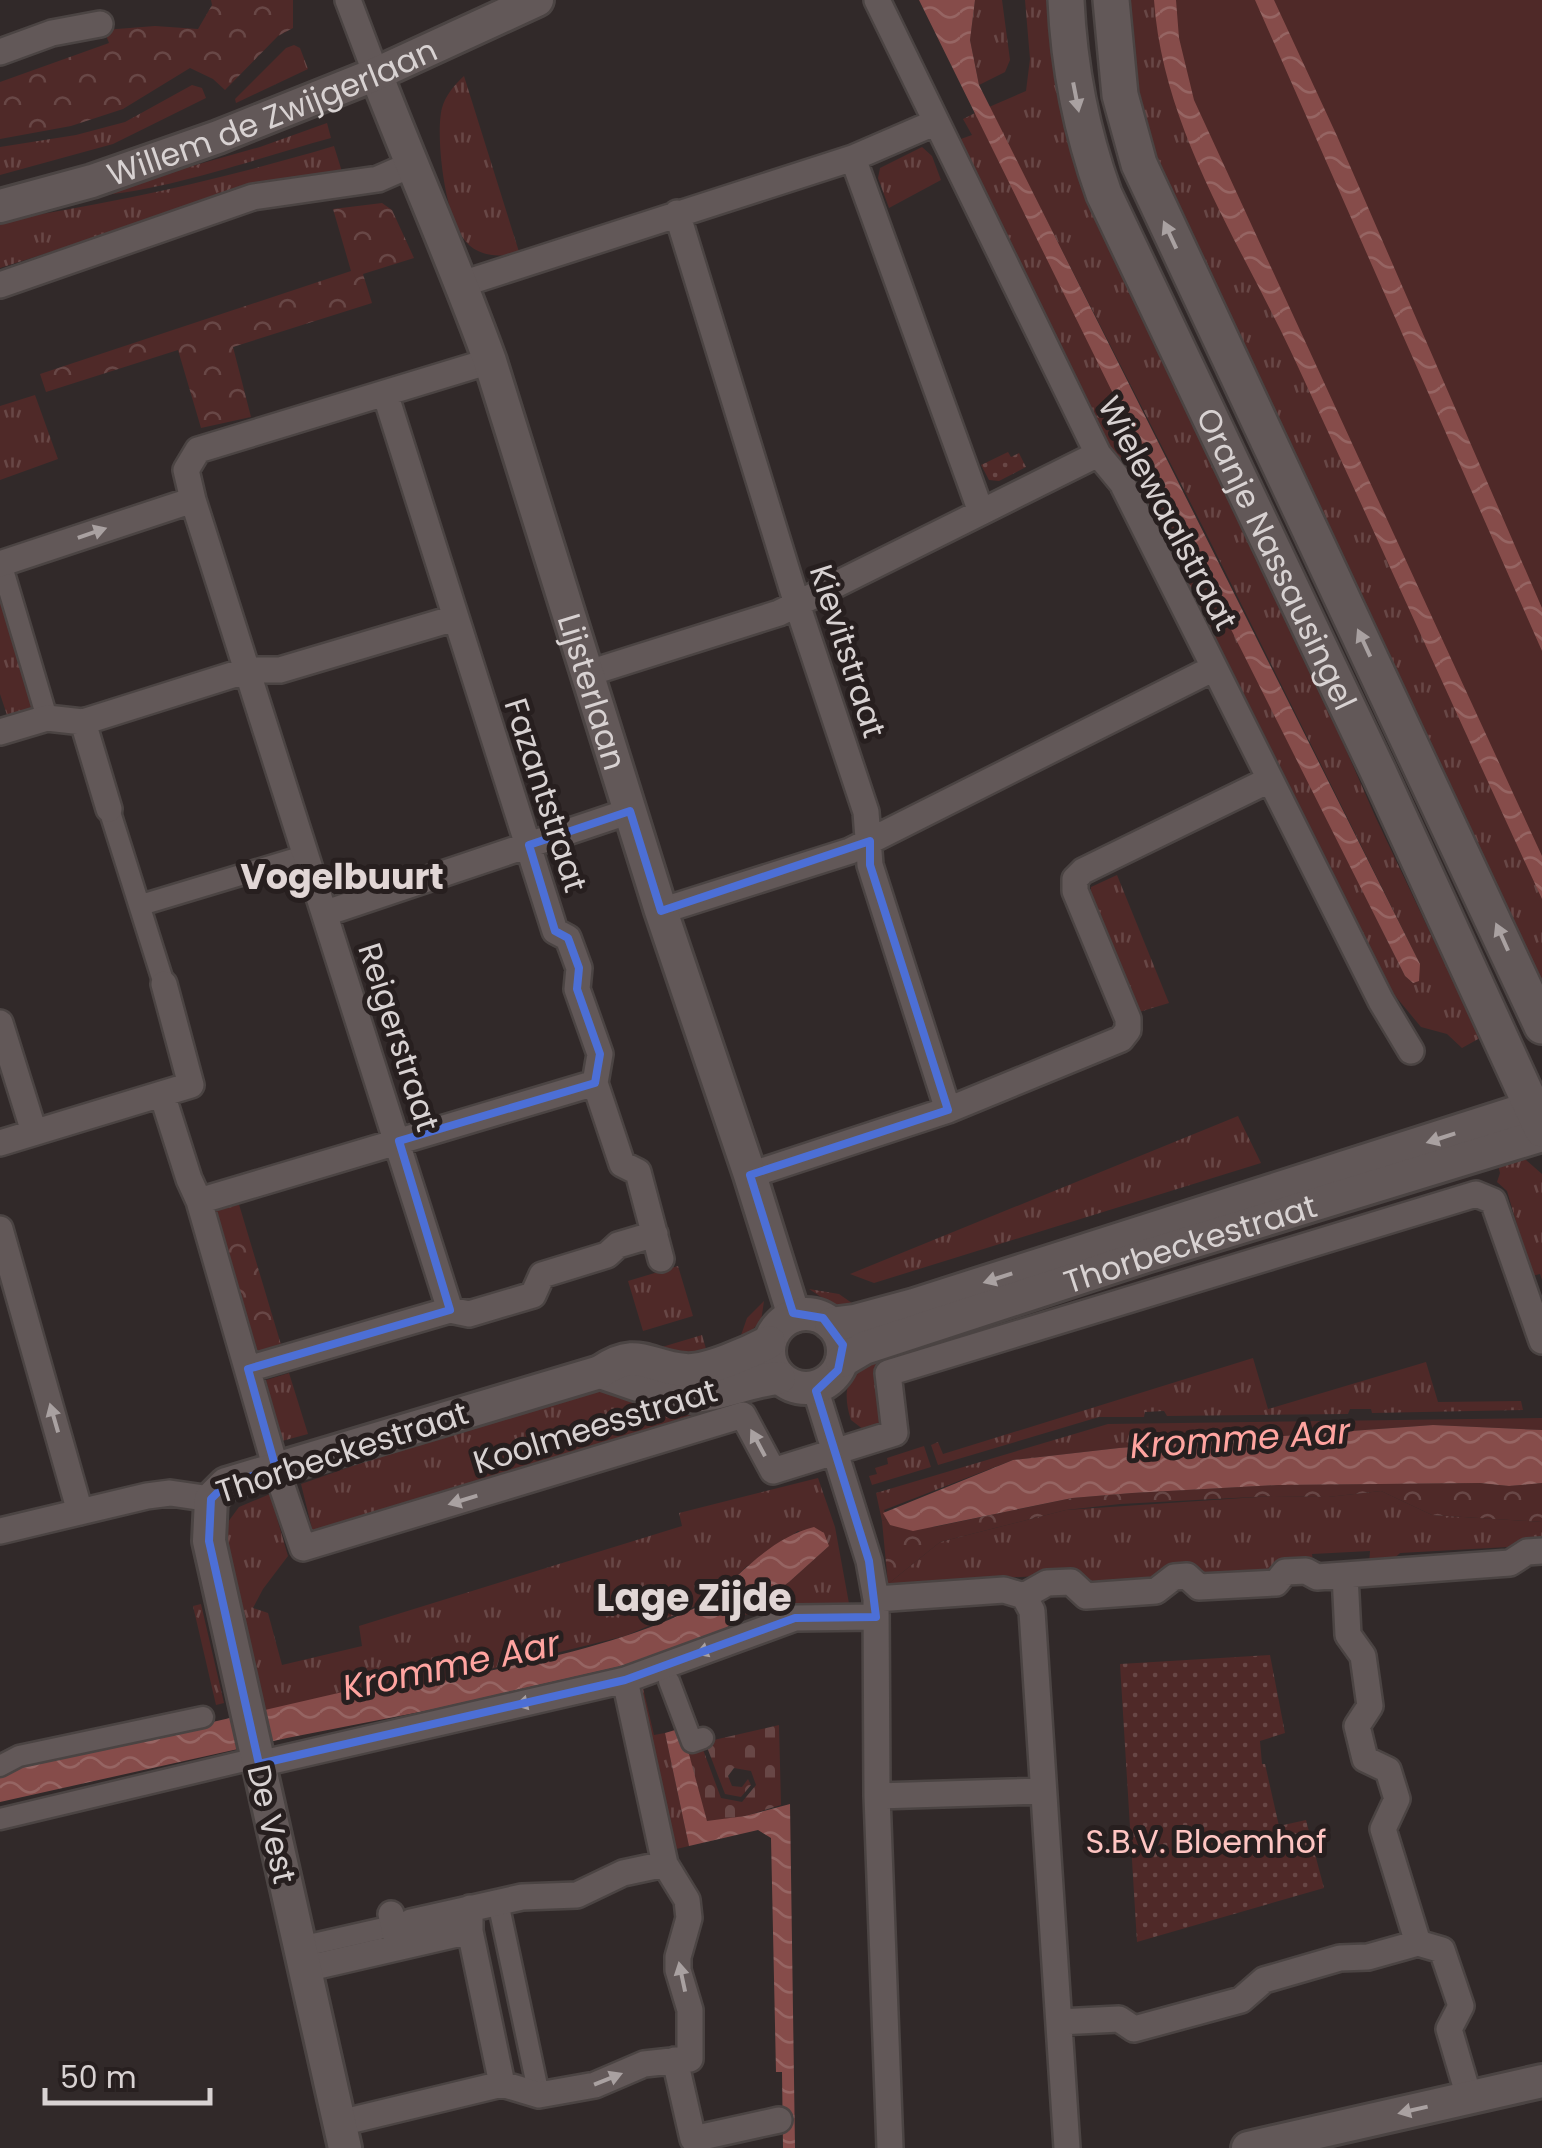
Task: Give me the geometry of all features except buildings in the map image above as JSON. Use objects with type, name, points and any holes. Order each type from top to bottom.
[{"type":"main road","name":"Oranje Nassausingel","points":[[1066,0],[1074,92],[1104,194],[1540,1120]]},
{"type":"main road","name":"Oranje Nassausingel","points":[[1111,0],[1120,95],[1146,182],[1542,1026]]},
{"type":"street","points":[[348,0],[376,74]]},
{"type":"street","name":"Willem de Zwijgerlaan","points":[[0,206],[92,181],[218,137],[376,74],[537,0]]},
{"type":"street","name":"Wielewaalstraat","points":[[877,0],[1098,454],[1122,482],[1381,1001],[1412,1052]]},
{"type":"street","points":[[0,52],[52,33],[100,24]]},
{"type":"street","name":"Lijsterlaan","points":[[376,74],[490,361],[661,911],[794,1316]]},
{"type":"street","points":[[462,284],[853,158],[934,122]]},
{"type":"street","points":[[853,158],[981,512]]},
{"type":"street","points":[[0,284],[253,197],[378,178],[410,165]]},
{"type":"street","name":"Kievitstraat","points":[[677,213],[797,604],[864,806],[870,865],[948,1110]]},
{"type":"street","points":[[47,718],[1,564],[192,500],[186,470],[198,450],[490,361]]},
{"type":"street","name":"Fazantstraat","points":[[385,393],[554,931],[568,938],[579,968],[577,988],[600,1054],[595,1083],[622,1164],[638,1172],[658,1246],[618,1245],[607,1254],[542,1275],[533,1294],[469,1314],[450,1310]]},
{"type":"street","points":[[589,673],[779,613],[1098,454]]},
{"type":"street","name":"Reigerstraat","points":[[192,500],[450,1310]]},
{"type":"street","points":[[0,732],[47,718],[83,722],[248,670],[280,670],[455,618]]},
{"type":"street","points":[[661,911],[850,851],[1214,668]]},
{"type":"street","points":[[0,1143],[191,1085],[141,905],[83,722]]},
{"type":"street","points":[[750,1175],[948,1110],[1121,1039],[1128,1030],[1128,1020],[1075,891],[1076,879],[1083,871],[1269,780]]},
{"type":"street","points":[[326,913],[630,811]]},
{"type":"street","points":[[141,905],[307,855]]},
{"type":"street","points":[[0,1022],[34,1132]]},
{"type":"street","points":[[199,1202],[595,1083]]},
{"type":"street","points":[[162,1094],[199,1202],[276,1469]]},
{"type":"street","name":"Thorbeckestraat","points":[[831,1324],[914,1305],[1540,1120]]},
{"type":"street","name":"Thorbeckestraat","points":[[842,1361],[869,1346],[1146,1256],[1540,1120]]},
{"type":"street","name":"Koolmeesstraat","points":[[276,1469],[303,1548],[743,1415],[773,1470],[895,1432],[888,1373],[1476,1194],[1494,1202],[1542,1342]]},
{"type":"street","points":[[0,1229],[80,1512]]},
{"type":"street","points":[[248,1369],[450,1310]]},
{"type":"street","points":[[814,1315],[831,1324],[840,1337],[842,1361],[832,1378],[815,1388],[796,1388],[779,1378],[769,1361],[769,1342],[776,1328],[794,1316],[814,1315]]},
{"type":"street","name":"Thorbeckestraat","points":[[0,1531],[170,1492],[212,1498],[226,1484],[600,1372],[614,1362],[639,1357],[687,1371],[747,1353],[769,1342]]},
{"type":"street","points":[[600,1372],[677,1396],[697,1396],[755,1380],[779,1378]]},
{"type":"street","points":[[815,1388],[869,1561],[876,1608],[877,1796],[890,2148]]},
{"type":"street","name":"De Vest","points":[[212,1498],[209,1542],[342,2136]]},
{"type":"street","points":[[1024,1596],[1047,1583],[1071,1582],[1086,1596],[1156,1591],[1174,1577],[1187,1576],[1199,1587],[1276,1583],[1286,1572],[1345,1576],[1510,1563],[1527,1552],[1542,1551]]},
{"type":"street","points":[[1345,1576],[1348,1635],[1362,1656],[1370,1706],[1357,1726],[1365,1760],[1388,1770],[1397,1799],[1383,1829],[1418,1943]]},
{"type":"street","points":[[0,1819],[625,1680],[795,1618],[1004,1590],[1024,1596],[1032,1611],[1067,2148]]},
{"type":"street","points":[[342,2136],[502,2084],[539,2095],[595,2085],[644,2064],[690,2059],[690,2010],[678,1970],[689,1918],[688,1900],[665,1864],[625,1680]]},
{"type":"street","points":[[669,1681],[692,1742],[704,1738]]},
{"type":"street","points":[[0,1766],[18,1756],[203,1717]]},
{"type":"street","points":[[877,1796],[1043,1791]]},
{"type":"street","points":[[303,1958],[398,1927],[470,1920],[498,1902],[577,1895],[622,1874],[665,1864]]},
{"type":"street","points":[[498,1902],[539,2095]]},
{"type":"street","points":[[470,1920],[502,2084]]},
{"type":"street","points":[[1059,2022],[1119,2019],[1134,2029],[1241,2000],[1264,1980],[1340,1958],[1368,1957],[1418,1943],[1442,1950],[1461,2006],[1449,2029],[1469,2097]]},
{"type":"street","points":[[676,2060],[693,2139],[779,2120]]},
{"type":"street","points":[[1252,2148],[1542,2081]]},
{"type":"highlighted area","points":[[630,811],[661,911],[870,841],[870,865],[948,1110],[750,1175],[793,1313],[823,1318],[843,1345],[838,1370],[816,1391],[869,1561],[876,1617],[795,1618],[625,1680],[259,1764],[209,1541],[211,1499],[226,1484],[276,1469],[248,1369],[450,1310],[399,1141],[595,1083],[600,1054],[577,989],[579,968],[568,938],[555,931],[529,845]]},
{"type":"green space","points":[[211,0],[293,0],[293,28],[278,36],[225,90],[190,68],[123,109],[71,126],[0,139],[0,82],[109,43],[104,30],[155,26],[198,29]]},
{"type":"green space","points":[[975,0],[1002,0],[1010,60],[1005,72],[979,85],[970,40]]},
{"type":"green space","points":[[1025,0],[1051,0],[1050,12],[1256,544],[1375,816],[1480,1038],[1462,1048],[1447,1034],[1421,1027],[1377,974],[1133,476],[1109,453],[958,140],[972,135],[963,119],[975,113],[1405,976],[1413,983],[1420,964],[989,107],[1026,91],[1030,59]]},
{"type":"green space","points":[[1123,0],[1195,0],[1542,796],[1542,1000],[1157,176],[1134,100]]},
{"type":"green space","points":[[1167,0],[1542,0],[1542,885],[1195,132]]},
{"type":"green space","points":[[286,48],[300,48],[308,69],[236,103],[235,99]]},
{"type":"green space","points":[[464,76],[520,255],[496,255],[475,249],[463,238],[451,212],[443,175],[440,120],[445,99]]},
{"type":"green space","points":[[192,85],[202,88],[206,98],[113,144],[0,175],[0,147],[76,135],[125,122]]},
{"type":"green space","points":[[327,123],[331,138],[176,182],[82,197],[260,147]]},
{"type":"green space","points":[[334,146],[343,175],[268,183],[0,268],[0,221],[168,189]]},
{"type":"green space","points":[[922,147],[932,156],[941,180],[889,208],[878,178],[880,168]]},
{"type":"green space","points":[[382,203],[392,210],[414,258],[363,274],[372,303],[233,347],[251,417],[201,428],[178,350],[46,392],[40,374],[351,271],[333,209]]},
{"type":"green space","points":[[35,395],[58,459],[0,480],[0,406]]},
{"type":"green space","points":[[1008,452],[1011,457],[1019,453],[1026,467],[999,481],[989,480],[981,465]]},
{"type":"green space","points":[[0,581],[38,707],[7,715],[0,694]]},
{"type":"green space","points":[[1117,875],[1169,1003],[1136,1013],[1090,898],[1091,887]]},
{"type":"green space","points":[[1238,1116],[1261,1163],[874,1283],[850,1274]]},
{"type":"green space","points":[[1526,1160],[1542,1174],[1542,1280],[1540,1274],[1532,1276],[1507,1191],[1497,1182],[1497,1161]]},
{"type":"green space","points":[[238,1201],[282,1348],[256,1354],[214,1208]]},
{"type":"green space","points":[[678,1266],[693,1316],[643,1331],[628,1281]]},
{"type":"green space","points":[[809,1289],[839,1294],[859,1308],[839,1309]]},
{"type":"green space","points":[[764,1301],[761,1321],[738,1344],[747,1318]]},
{"type":"green space","points":[[702,1335],[709,1359],[652,1350]]},
{"type":"green space","points":[[876,1357],[881,1418],[878,1424],[864,1430],[851,1420],[847,1390],[853,1375]]},
{"type":"green space","points":[[1253,1358],[1268,1409],[1426,1362],[1438,1402],[1521,1401],[1523,1410],[1372,1413],[1371,1409],[1350,1409],[1348,1414],[1167,1416],[1164,1411],[1145,1412],[1144,1417],[1099,1417],[938,1465],[931,1445],[938,1442],[943,1454]]},
{"type":"green space","points":[[289,1373],[308,1434],[282,1441],[266,1380]]},
{"type":"green space","points":[[607,1387],[633,1392],[703,1421],[314,1537],[301,1484],[491,1418]]},
{"type":"green space","points":[[1542,1418],[1542,1430],[1433,1425],[1119,1448],[1013,1460],[884,1510],[887,1519],[882,1521],[876,1493],[1108,1424]]},
{"type":"green space","points":[[924,1446],[931,1467],[872,1485],[869,1476],[877,1474],[875,1468],[888,1464],[887,1458]]},
{"type":"green space","points":[[818,1478],[835,1527],[850,1609],[810,1607],[744,1615],[829,1546],[798,1531],[746,1567],[712,1599],[625,1636],[421,1686],[379,1692],[347,1691],[262,1713],[222,1530],[239,1507],[270,1494],[288,1556],[253,1608],[268,1613],[282,1665],[362,1646],[359,1626],[682,1526],[679,1513]]},
{"type":"green space","points":[[1542,1483],[1542,1522],[1432,1515],[1381,1491],[1328,1497],[1120,1504],[1066,1510],[940,1542],[888,1584],[882,1521],[887,1519],[890,1525],[934,1527],[1072,1498],[1132,1493],[1278,1485]]},
{"type":"green space","points":[[1381,1491],[1432,1515],[1542,1522],[1542,1545],[1400,1553],[1387,1565],[1369,1564],[1370,1551],[1312,1554],[1313,1562],[1270,1576],[1203,1578],[1192,1568],[1161,1570],[1150,1581],[1088,1585],[1076,1574],[888,1584],[940,1542],[1066,1510]]},
{"type":"green space","points":[[201,1604],[224,1703],[216,1705],[193,1606]]},
{"type":"green space","name":"S.B.V. Bloemhof","points":[[1270,1655],[1285,1733],[1260,1741],[1262,1764],[1279,1826],[1306,1820],[1324,1888],[1137,1942],[1120,1664]]},
{"type":"green space","points":[[643,1688],[654,1735],[665,1733],[689,1846],[672,1850],[635,1690]]},
{"type":"green space","points":[[779,1725],[781,1805],[707,1822],[687,1749],[701,1744],[721,1798],[742,1802],[756,1785],[751,1771],[734,1768],[728,1776],[732,1786],[742,1787],[748,1779],[751,1785],[741,1797],[725,1794],[705,1742]]},
{"type":"water","points":[[919,0],[975,0],[970,40],[979,85],[1420,964],[1419,981],[1413,983],[1405,976]]},
{"type":"water","points":[[1154,0],[1176,0],[1179,38],[1194,100],[1542,856],[1542,899],[1293,356],[1188,139],[1160,48]]},
{"type":"water","points":[[1255,0],[1274,0],[1337,136],[1542,608],[1542,651]]},
{"type":"water","points":[[1433,1425],[1542,1430],[1542,1483],[1278,1485],[1132,1493],[1072,1498],[913,1531],[890,1525],[883,1513],[1013,1460],[1119,1448]]},
{"type":"water","points":[[814,1527],[824,1533],[829,1546],[789,1582],[726,1628],[689,1647],[430,1710],[0,1802],[0,1771],[347,1691],[395,1689],[475,1674],[624,1636],[709,1601],[773,1546]]},
{"type":"water","points":[[682,1728],[707,1821],[790,1804],[795,2148],[783,2148],[782,2072],[776,2072],[771,1838],[758,1830],[689,1846],[665,1733]]},
{"type":"district","name":"Vogelbuurt","points":[[342,876]]},
{"type":"district","name":"Lage Zijde","points":[[694,1597]]},
{"type":"water label","name":"Kromme Aar","points":[[1240,1438]]},
{"type":"water label","name":"Kromme Aar","points":[[451,1665]]}]
